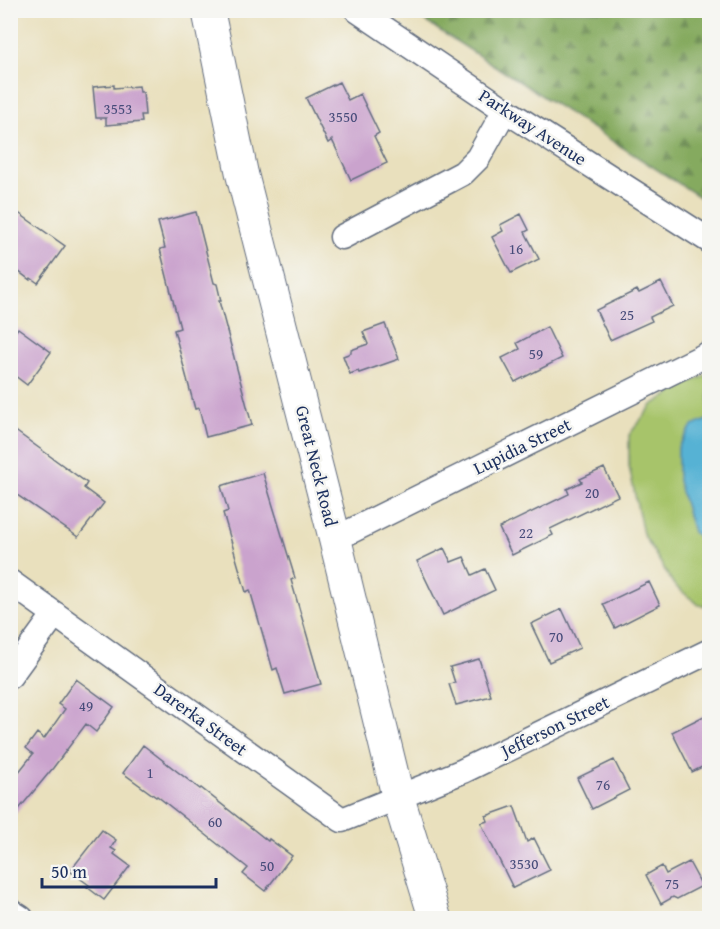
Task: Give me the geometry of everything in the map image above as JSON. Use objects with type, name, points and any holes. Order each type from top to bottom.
[{"type":"main road","name":"Great Neck Road","points":[[208,10],[242,174],[398,797],[435,918]]},
{"type":"street","name":"Parkway Avenue","points":[[357,10],[505,110],[710,241]]},
{"type":"street","points":[[342,237],[463,172],[478,158],[505,110]]},
{"type":"street","name":"Lupidia Street","points":[[335,539],[710,353]]},
{"type":"street","name":"Darerka Street","points":[[10,582],[342,820],[398,797]]},
{"type":"street","points":[[10,676],[55,614]]},
{"type":"street","name":"Jefferson Street","points":[[398,797],[463,771],[710,651]]},
{"type":"street","points":[[10,911],[21,918]]},
{"type":"green space","points":[[409,11],[709,11],[709,203]]},
{"type":"green space","points":[[709,374],[709,606],[699,605],[674,585],[643,534],[629,466],[629,435],[652,405],[686,384]]},
{"type":"water","points":[[710,419],[709,547],[693,532],[678,481],[678,447],[692,426]]},
{"type":"building","points":[[339,82],[348,100],[360,94],[379,133],[374,136],[387,163],[351,180],[332,140],[328,143],[306,98]]},
{"type":"building","points":[[114,85],[114,88],[139,86],[140,92],[143,92],[145,115],[141,115],[142,122],[106,125],[106,118],[96,118],[93,87]]},
{"type":"building","points":[[10,207],[65,246],[38,283],[31,278],[30,280],[10,265]]},
{"type":"building","points":[[196,212],[214,283],[217,284],[221,301],[219,301],[252,425],[206,437],[199,408],[195,409],[174,330],[180,328],[160,249],[165,248],[158,222]]},
{"type":"building","points":[[521,214],[529,230],[525,232],[539,259],[511,273],[492,237],[503,231],[500,225]]},
{"type":"building","points":[[661,282],[673,306],[650,317],[652,321],[610,340],[596,310],[637,290],[639,293]]},
{"type":"building","points":[[385,324],[399,359],[350,374],[343,356],[351,353],[351,350],[368,344],[363,332]]},
{"type":"building","points":[[547,327],[562,358],[515,382],[502,358],[520,349],[517,343]]},
{"type":"building","points":[[18,328],[51,352],[27,385],[10,372],[10,339]]},
{"type":"building","points":[[10,427],[87,483],[84,488],[104,503],[78,537],[10,490]]},
{"type":"building","points":[[604,468],[618,496],[550,529],[553,535],[512,555],[499,528],[569,494],[567,489],[582,482],[580,479]]},
{"type":"building","points":[[263,473],[295,578],[291,580],[321,684],[285,694],[277,668],[273,670],[250,590],[246,592],[223,513],[228,511],[221,486]]},
{"type":"building","points":[[444,548],[451,562],[464,557],[472,575],[485,569],[495,590],[443,615],[417,561]]},
{"type":"building","points":[[649,582],[660,605],[615,628],[603,604]]},
{"type":"building","points":[[562,609],[580,648],[549,662],[531,624]]},
{"type":"building","points":[[479,659],[491,696],[456,705],[449,684],[455,683],[450,667]]},
{"type":"building","points":[[76,679],[114,707],[96,732],[86,724],[10,820],[10,783],[33,754],[26,748],[37,733],[44,739],[65,709],[58,704]]},
{"type":"building","points":[[710,713],[710,763],[692,772],[672,732]]},
{"type":"building","points":[[143,745],[268,841],[269,839],[292,856],[265,891],[243,874],[248,868],[157,796],[123,773]]},
{"type":"building","points":[[614,760],[629,790],[592,809],[577,778]]},
{"type":"building","points":[[514,806],[527,842],[534,838],[550,870],[513,888],[481,823],[488,821],[486,816]]},
{"type":"building","points":[[102,830],[116,840],[111,848],[116,851],[114,854],[130,866],[104,900],[70,871]]},
{"type":"building","points":[[689,862],[702,886],[677,899],[673,897],[661,904],[646,875],[662,866],[666,874]]}]
